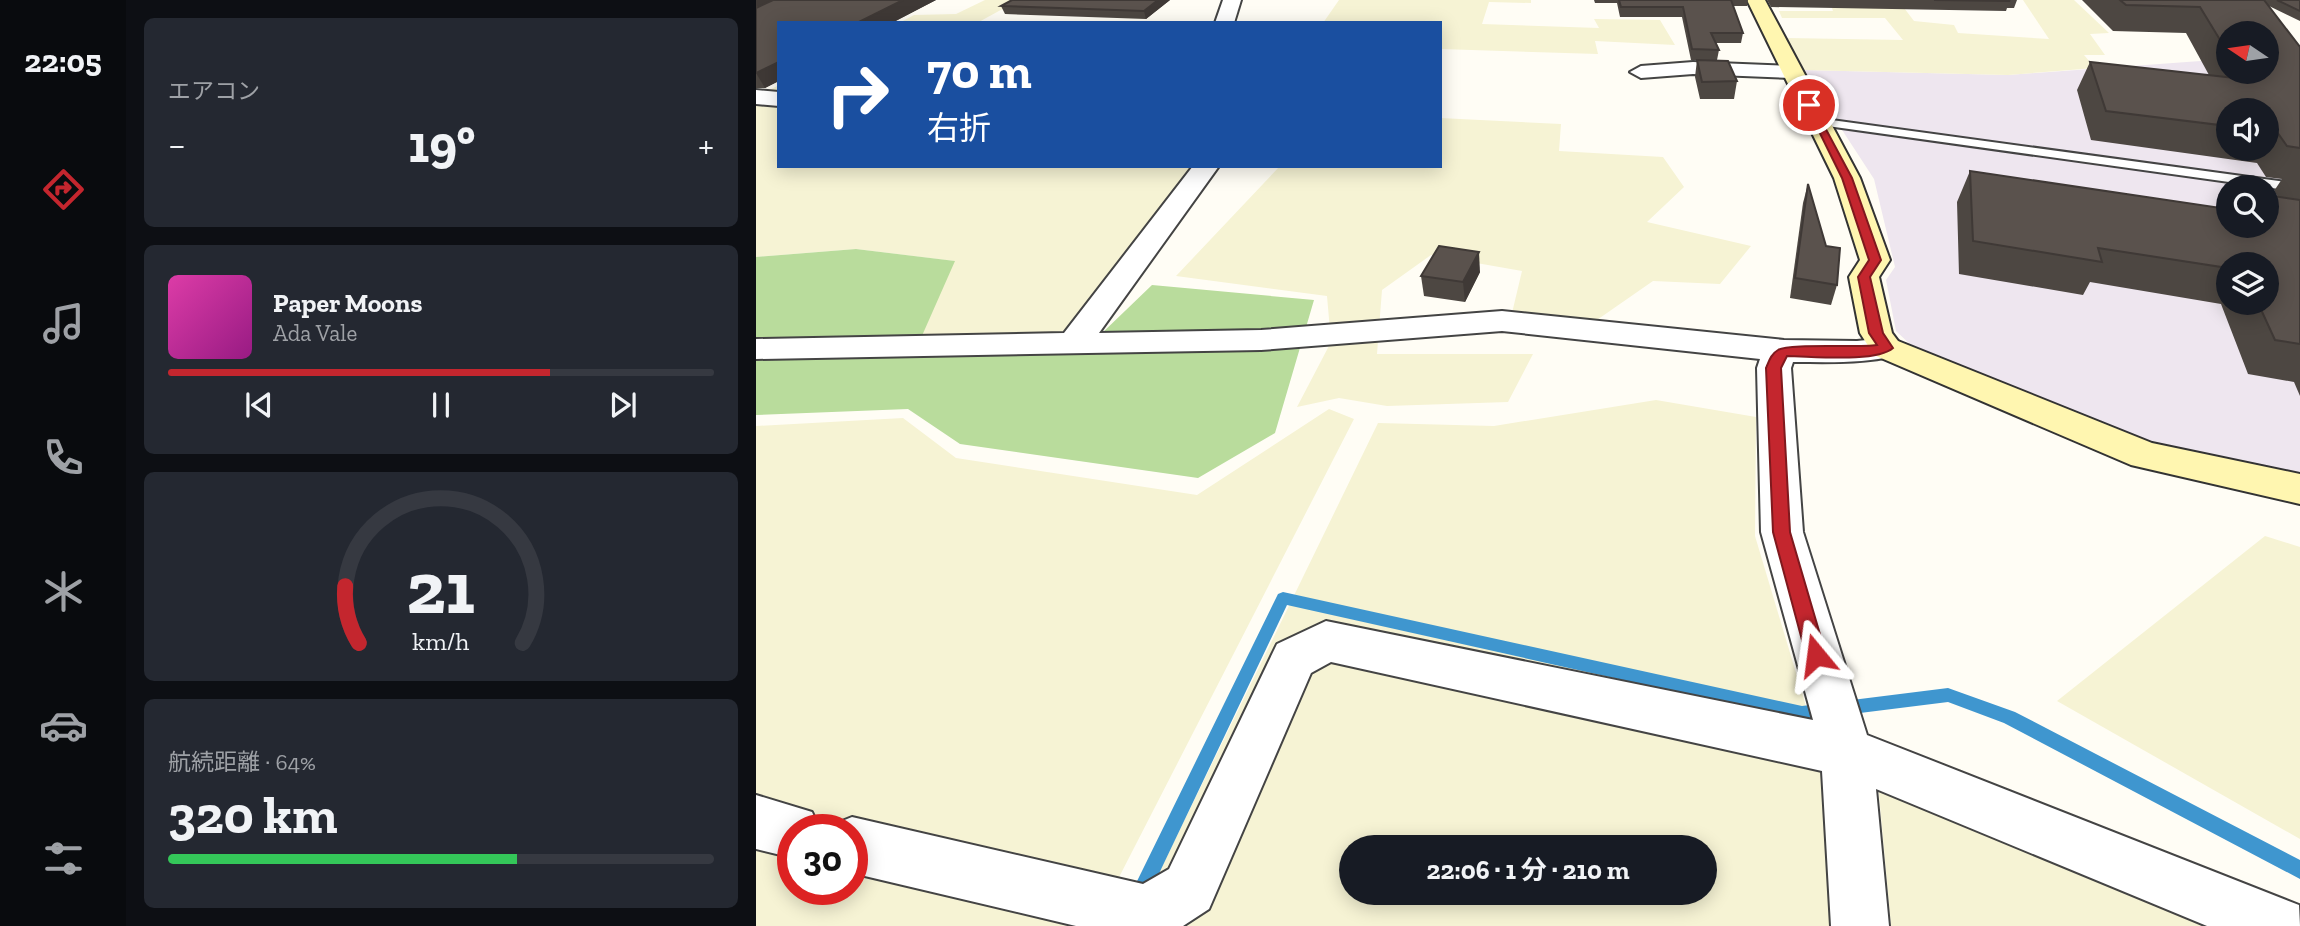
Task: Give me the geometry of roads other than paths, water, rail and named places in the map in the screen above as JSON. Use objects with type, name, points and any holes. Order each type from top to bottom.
[{"type":"street","points":[[1225,21],[1232,0]]},
{"type":"street","points":[[1756,0],[1847,178],[1875,260],[1864,277],[1876,333],[1886,348],[1909,360],[2028,405],[2144,454],[2300,489]]},
{"type":"street","points":[[1641,72],[1693,68],[1791,72]]},
{"type":"street","points":[[756,97],[777,99]]},
{"type":"street","points":[[1074,343],[1205,168]]},
{"type":"street","points":[[756,349],[1261,340],[1502,321],[1553,324],[1784,351],[1857,352],[1886,348]]},
{"type":"street","points":[[1784,351],[1773,368],[1782,532],[1823,679],[1847,752],[1860,926]]},
{"type":"street","points":[[868,849],[1133,910],[1189,889],[1294,659],[1326,641],[1847,752],[2278,926]]},
{"type":"street","points":[[756,822],[777,827]]},
{"type":"lane","points":[[1817,122],[2300,188]]},
{"type":"waterway","points":[[1124,926],[1283,598],[1802,713],[1826,710]]},
{"type":"waterway","points":[[1844,708],[1948,695],[2009,717],[2300,870]]}]
